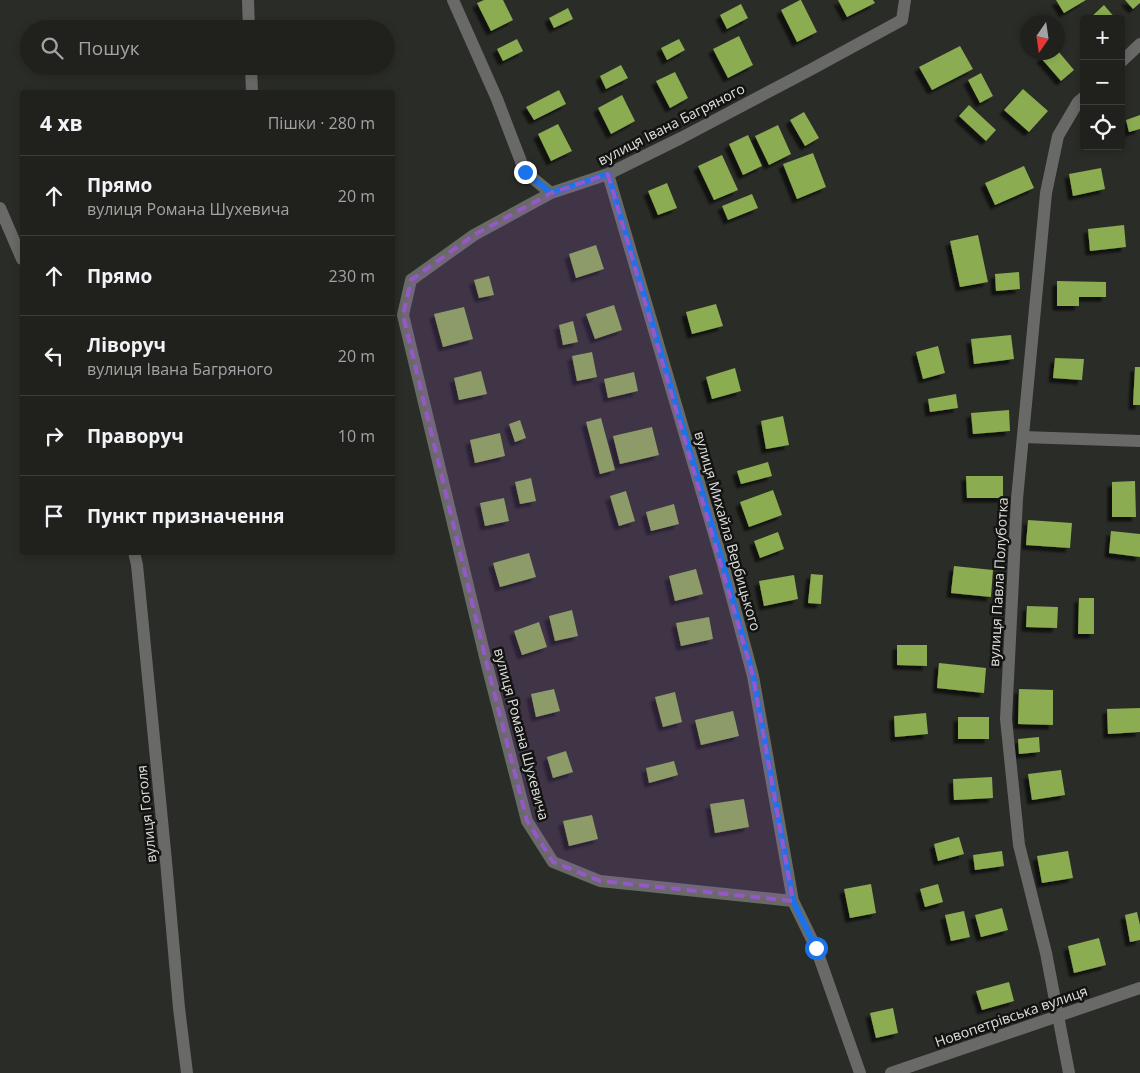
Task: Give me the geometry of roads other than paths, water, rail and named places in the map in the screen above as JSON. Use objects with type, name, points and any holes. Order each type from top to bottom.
[{"type":"street","points":[[248,0],[249,20]]},
{"type":"street","points":[[453,0],[497,99],[525,172],[551,193]]},
{"type":"street","name":"вулиця Івана Багряного","points":[[412,280],[474,235],[551,193],[608,174],[681,138],[902,20],[905,0]]},
{"type":"street","points":[[1123,60],[1140,44]]},
{"type":"street","points":[[251,75],[252,90]]},
{"type":"street","name":"вулиця Павла Полуботка","points":[[1069,1073],[1046,953],[1019,845],[1006,719],[1017,499],[1046,193],[1058,136],[1080,100]]},
{"type":"street","name":"вулиця Михайла Вербицького","points":[[608,174],[720,555],[753,676],[793,901]]},
{"type":"street","points":[[0,208],[20,254]]},
{"type":"street","name":"вулиця Романа Шухевича","points":[[412,280],[403,315],[527,821],[553,862],[600,881],[793,901]]},
{"type":"street","points":[[1023,437],[1140,441]]},
{"type":"street","name":"вулиця Гоголя","points":[[135,555],[187,1073]]},
{"type":"street","points":[[793,901],[816,948],[860,1073]]},
{"type":"street","name":"Новопетрівська вулиця","points":[[891,1073],[1140,988]]}]
